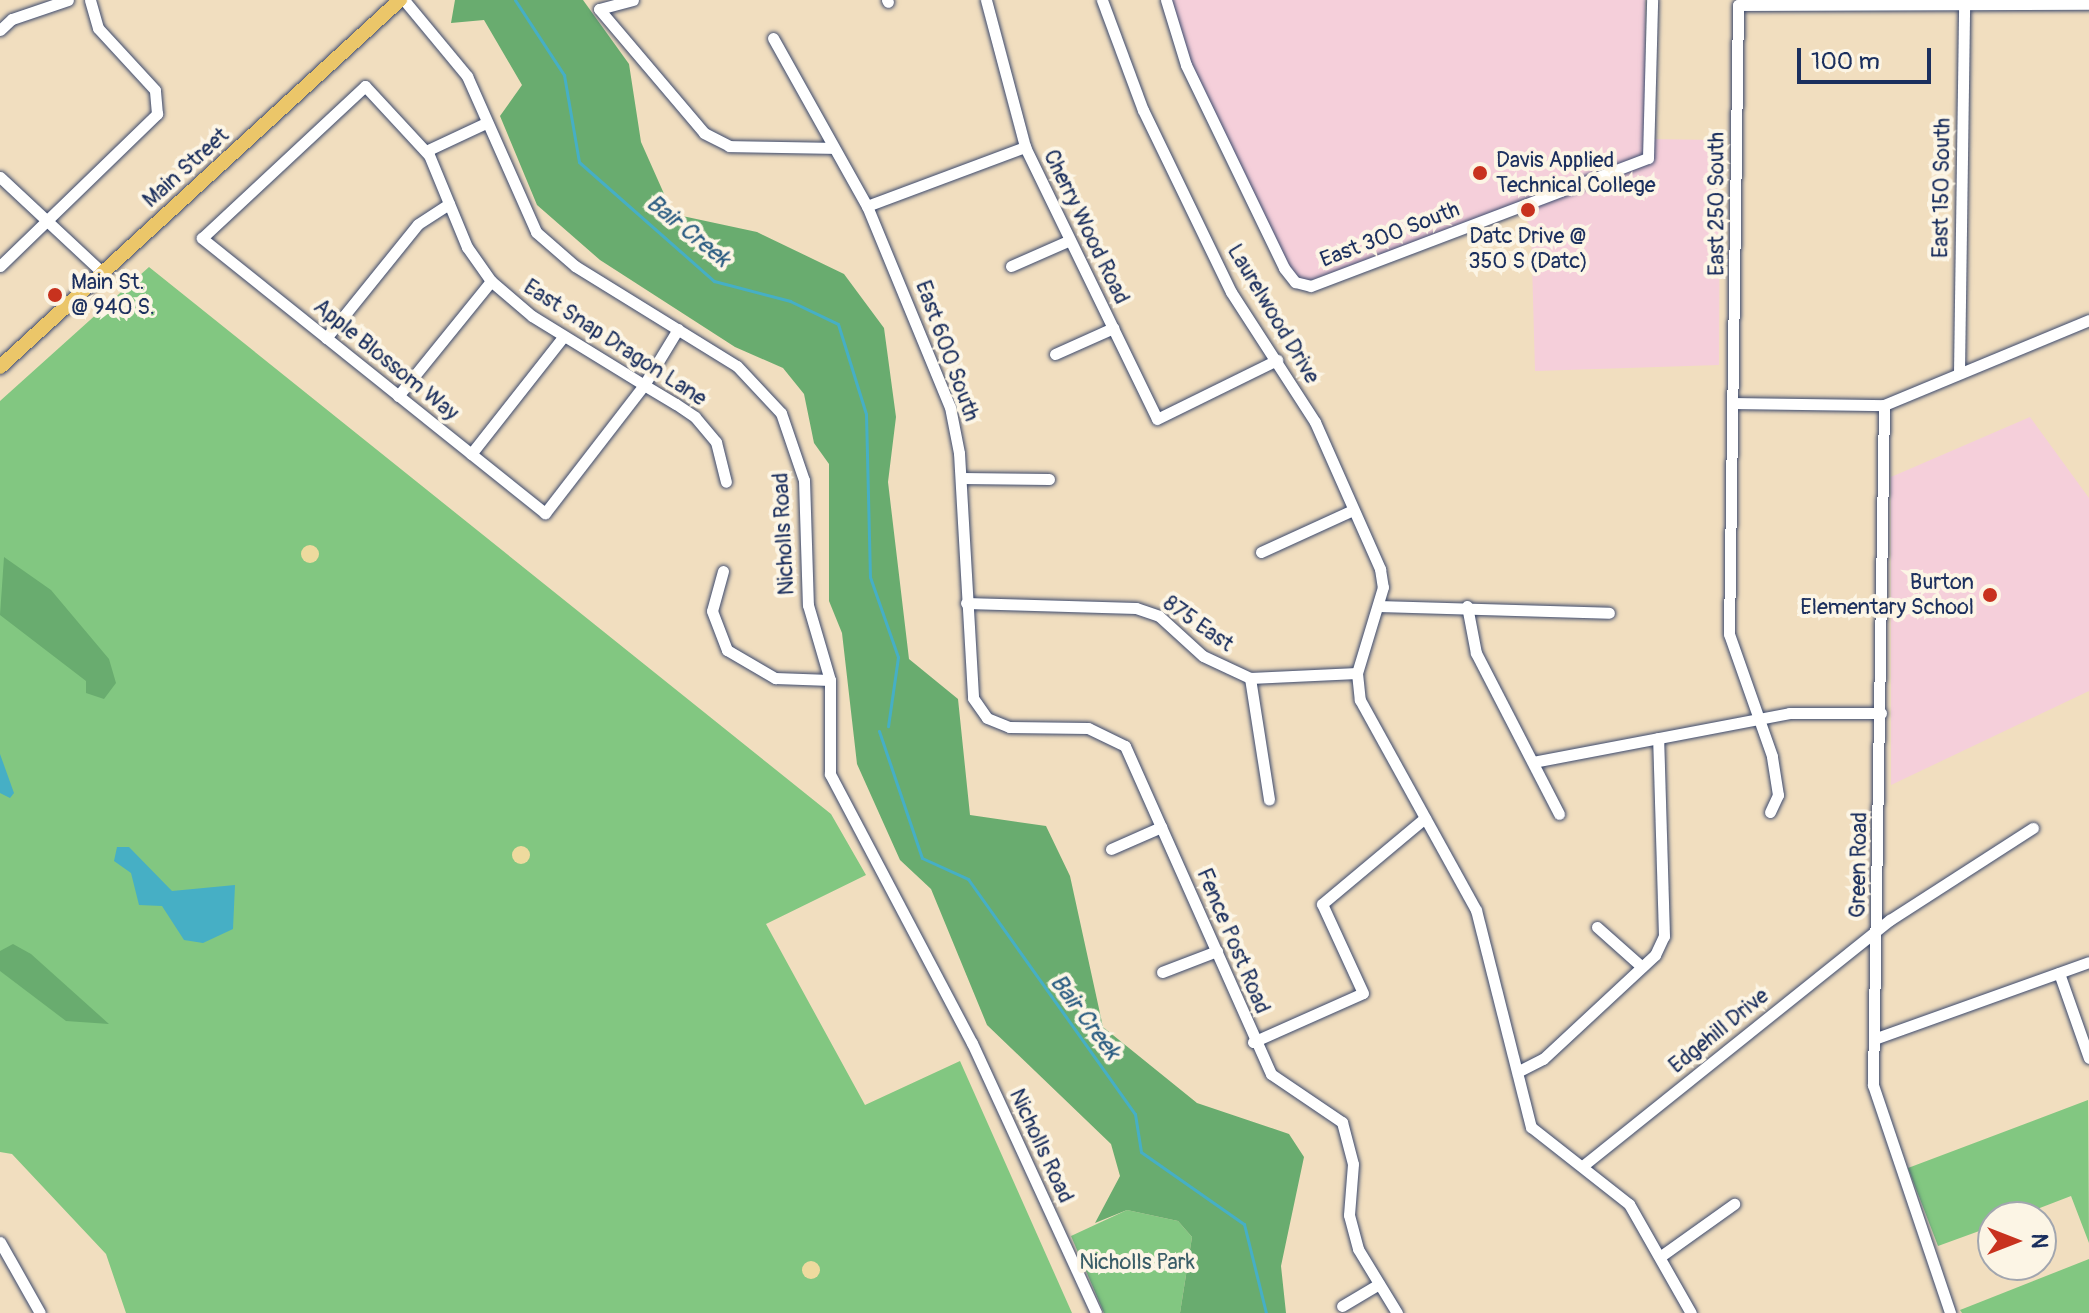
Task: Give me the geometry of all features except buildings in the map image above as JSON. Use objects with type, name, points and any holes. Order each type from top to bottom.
[{"type":"main road","name":"Main Street","points":[[0,367],[402,0]]},
{"type":"street","points":[[0,30],[12,19],[68,0]]},
{"type":"street","points":[[0,266],[157,114],[155,90],[98,28],[90,0]]},
{"type":"street","name":"Nicholls Road","points":[[402,0],[460,65],[536,232],[575,266],[678,329],[759,384],[793,438],[804,480],[808,605],[830,680],[825,757],[833,783],[976,1051],[1096,1313]]},
{"type":"street","points":[[633,0],[599,9],[704,133],[729,146],[833,148]]},
{"type":"street","name":"Cherry Wood Road","points":[[986,0],[1025,147],[1157,419],[1277,360]]},
{"type":"street","name":"Laurelwood Drive","points":[[1102,0],[1143,110],[1231,292],[1277,360],[1380,569],[1378,606],[1357,673]]},
{"type":"street","name":"East 300 South","points":[[1166,0],[1186,65],[1284,268],[1311,286],[1648,158],[1652,0]]},
{"type":"street","points":[[1855,3],[2089,4]]},
{"type":"street","name":"East 250 South","points":[[1758,719],[1731,651],[1737,403],[1738,5],[1855,3]]},
{"type":"street","name":"East 150 South","points":[[1959,373],[1964,3]]},
{"type":"street","name":"East 600 South","points":[[773,38],[867,206],[950,407],[961,478],[967,660]]},
{"type":"street","name":"East Snap Dragon Lane","points":[[202,238],[365,86],[426,151],[449,204],[491,281],[564,336],[703,424],[726,482]]},
{"type":"street","points":[[426,151],[486,123]]},
{"type":"street","points":[[867,206],[1025,147]]},
{"type":"street","points":[[0,177],[50,219],[103,273]]},
{"type":"street","points":[[326,338],[418,224],[449,204]]},
{"type":"street","name":"Apple Blossom Way","points":[[202,238],[545,513],[644,385]]},
{"type":"street","points":[[1011,266],[1070,240]]},
{"type":"street","points":[[398,396],[491,281]]},
{"type":"street","points":[[1737,403],[1884,405],[2089,320]]},
{"type":"street","points":[[1055,354],[1113,328]]},
{"type":"street","points":[[644,385],[678,329]]},
{"type":"street","points":[[471,454],[564,336]]},
{"type":"street","name":"Green Road","points":[[1884,405],[1874,1039],[1882,1128],[1950,1313]]},
{"type":"street","points":[[961,478],[1049,479]]},
{"type":"street","points":[[1261,552],[1353,510]]},
{"type":"street","points":[[723,571],[712,611],[727,650],[775,678],[830,680]]},
{"type":"street","name":"875 East","points":[[966,603],[1136,608],[1159,616],[1203,656],[1250,678],[1357,673]]},
{"type":"street","points":[[1378,606],[1467,606],[1609,613]]},
{"type":"street","points":[[1467,606],[1476,653],[1559,814]]},
{"type":"street","name":"Fence Post Road","points":[[967,660],[973,698],[987,718],[1009,727],[1088,728],[1125,746],[1217,951],[1253,1042],[1271,1074],[1342,1122],[1353,1164],[1349,1215],[1379,1284],[1397,1313]]},
{"type":"street","points":[[1357,673],[1370,722],[1476,910],[1531,1127],[1585,1164],[1637,1214],[1691,1313]]},
{"type":"street","points":[[1250,678],[1269,800]]},
{"type":"street","points":[[1533,762],[1758,719],[1881,713]]},
{"type":"street","points":[[1758,719],[1776,781],[1770,812]]},
{"type":"street","points":[[1519,1071],[1543,1059],[1642,967],[1669,918],[1658,738]]},
{"type":"street","points":[[1253,1042],[1363,993],[1322,904],[1425,818]]},
{"type":"street","points":[[1111,849],[1161,827]]},
{"type":"street","name":"Edgehill Drive","points":[[1585,1164],[1878,932],[2033,828]]},
{"type":"street","points":[[1597,927],[1642,967]]},
{"type":"street","points":[[1162,972],[1217,951]]},
{"type":"street","points":[[1874,1039],[2089,962]]},
{"type":"street","points":[[2059,973],[2089,1058]]},
{"type":"street","points":[[1661,1256],[1734,1204]]},
{"type":"street","points":[[0,1242],[40,1313]]},
{"type":"street","points":[[1342,1306],[1379,1284]]},
{"type":"shaded area","name":"Davis Applied Technical College","points":[[1166,0],[1645,0],[1645,139],[1720,140],[1719,365],[1535,371],[1531,227],[1516,206],[1306,282],[1293,278],[1207,105]]},
{"type":"shaded area","name":"Burton Elementary School","points":[[2030,417],[2089,498],[2089,691],[1891,785],[1891,477]]},
{"type":"green space","points":[[455,0],[583,0],[629,64],[641,142],[673,214],[757,232],[844,274],[884,328],[896,417],[888,482],[909,659],[958,699],[970,815],[1046,826],[1070,876],[1103,1027],[1197,1103],[1289,1134],[1304,1157],[1281,1266],[1286,1313],[1180,1313],[1192,1237],[1178,1221],[1127,1210],[1095,1223],[1120,1176],[1111,1144],[987,1025],[931,889],[900,860],[857,764],[842,633],[829,601],[829,464],[814,443],[804,394],[783,368],[735,347],[600,260],[537,205],[500,116],[522,85],[484,20],[451,23]]},
{"type":"green space","points":[[149,267],[831,814],[866,875],[766,924],[865,1105],[960,1061],[1072,1313],[126,1313],[106,1254],[12,1154],[0,1152],[0,401]]},
{"type":"green space","points":[[4,557],[51,590],[109,659],[116,683],[104,699],[86,693],[86,681],[0,615]]},
{"type":"green space","points":[[13,944],[31,954],[109,1024],[66,1021],[0,971],[0,951]]},
{"type":"green space","points":[[2088,1100],[2089,1243],[2071,1196],[2057,1201],[1977,1201],[1977,1232],[1938,1246],[1908,1168]]},
{"type":"green space","name":"Nicholls Park","points":[[1127,1210],[1178,1221],[1192,1237],[1180,1313],[1104,1313],[1071,1236]]},
{"type":"green space","points":[[2089,1259],[2089,1313],[1962,1313],[1960,1310],[2033,1281],[2057,1281],[2057,1272]]},
{"type":"sand","points":[[310,545],[319,554],[310,563],[301,554]]},
{"type":"sand","points":[[517,846],[525,846],[530,855],[528,862],[517,864],[512,859],[512,851]]},
{"type":"sand","points":[[811,1261],[820,1270],[811,1279],[802,1270]]},
{"type":"water","points":[[0,754],[14,793],[10,798],[0,793]]},
{"type":"water","points":[[117,847],[129,847],[172,891],[235,885],[233,929],[203,943],[184,940],[162,906],[139,905],[131,873],[114,861]]},
{"type":"waterway","name":"Bair Creek","points":[[515,0],[564,75],[579,162],[714,281],[790,301],[838,324],[866,414],[870,577],[898,657],[888,726]]},
{"type":"waterway","name":"Bair Creek","points":[[879,731],[922,858],[968,879],[1135,1114],[1141,1152],[1244,1224],[1266,1313]]},
{"type":"place","name":"Davis Applied Technical College","points":[[1480,173]]},
{"type":"place","name":"Datc Drive @ 350 S (Datc)","points":[[1528,210]]},
{"type":"place","name":"Main St. @ 940 S.","points":[[55,295]]},
{"type":"place","name":"Burton Elementary School","points":[[1990,595]]}]
